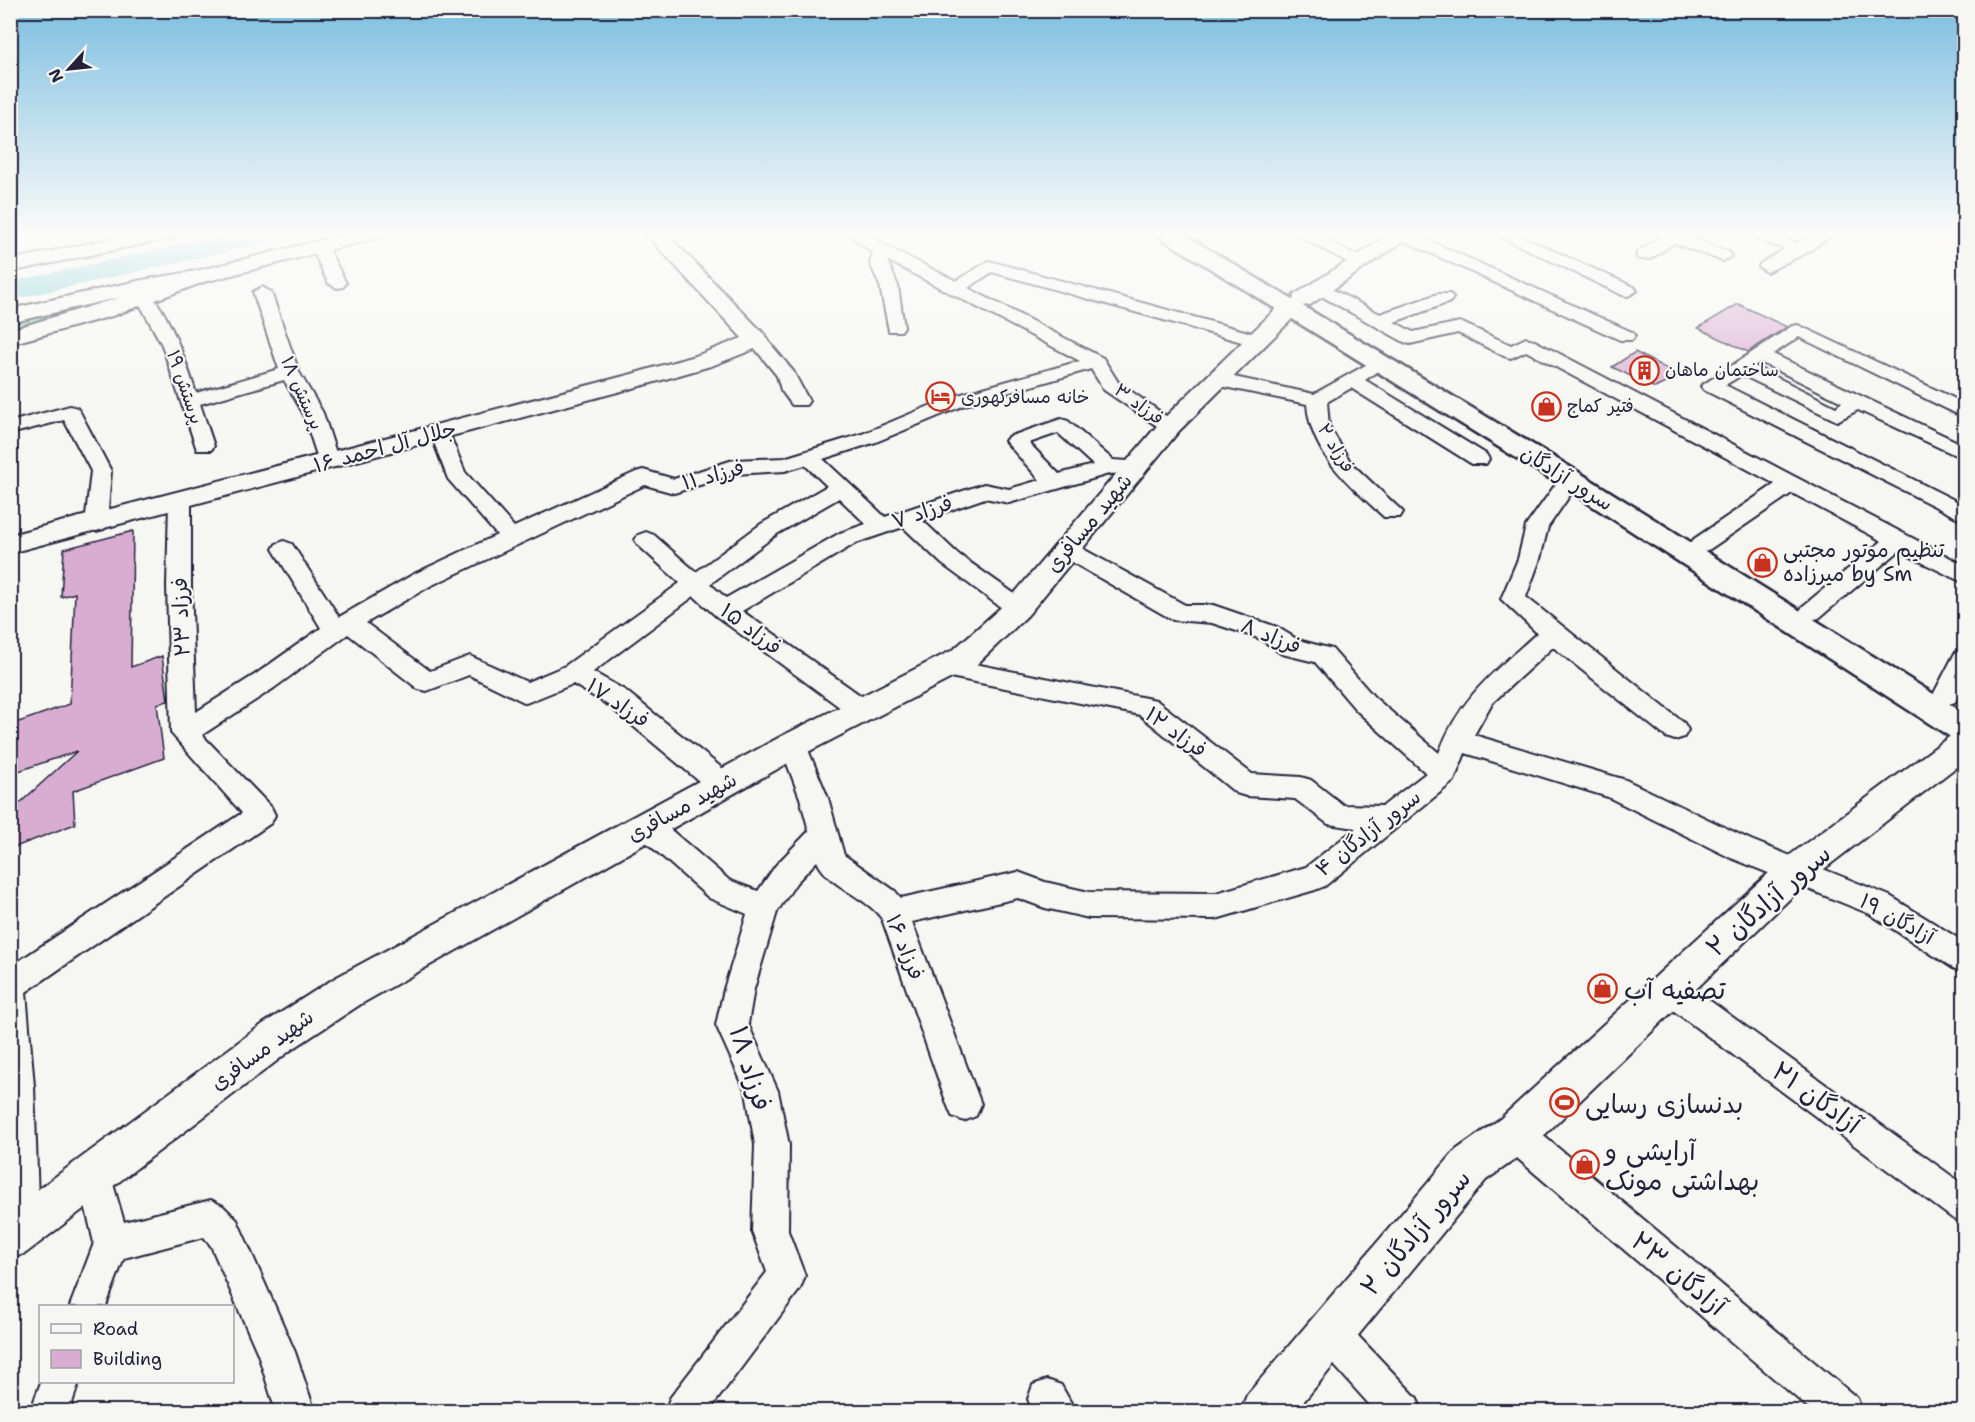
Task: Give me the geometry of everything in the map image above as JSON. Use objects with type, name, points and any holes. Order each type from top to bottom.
[{"type":"main road","name":"سرور آزادگان","points":[[1304,299],[1380,363],[1702,544],[1955,701]]},
{"type":"main road","name":"سرور آزادگان","points":[[1304,299],[1965,729]]},
{"type":"street","points":[[10,316],[88,298]]},
{"type":"street","points":[[10,337],[140,298]]},
{"type":"street","name":"پرستش ۱۹","points":[[146,298],[171,345],[204,446]]},
{"type":"street","name":"پرستش ۱۸","points":[[264,298],[289,372],[313,413],[329,462]]},
{"type":"street","points":[[717,298],[786,375],[791,390],[799,401]]},
{"type":"street","points":[[891,298],[895,327]]},
{"type":"street","name":"فرزاد ۳","points":[[970,298],[1022,322],[1096,362],[1111,386],[1170,426]]},
{"type":"street","points":[[1106,298],[1256,340]]},
{"type":"street","points":[[1378,321],[1443,298]]},
{"type":"street","points":[[1544,298],[1626,336]]},
{"type":"street","points":[[1304,299],[1378,321],[1410,338],[1460,327],[1511,352],[1526,344],[1965,575]]},
{"type":"street","name":"شهید مسافری","points":[[16,1233],[277,1036],[348,991],[793,745],[950,668],[976,649],[1018,608],[1066,549],[1122,467],[1170,426],[1256,340],[1304,299]]},
{"type":"street","points":[[1965,411],[1798,330],[1711,386],[1965,514]]},
{"type":"street","name":"جلال آل احمد ۱۶","points":[[10,544],[96,524],[706,360],[757,340]]},
{"type":"street","points":[[1760,355],[1965,453]]},
{"type":"street","name":"فرزاد ۱۱","points":[[511,537],[588,504],[643,477],[674,486],[733,467],[785,464],[869,438],[958,401],[1096,362]]},
{"type":"street","points":[[1317,400],[1380,363]]},
{"type":"street","points":[[1741,367],[1837,415],[1857,401]]},
{"type":"street","points":[[191,401],[289,372]]},
{"type":"street","name":"فرزاد ۲","points":[[1215,379],[1317,400],[1319,426],[1343,467],[1392,512]]},
{"type":"street","points":[[1352,380],[1479,459]]},
{"type":"street","points":[[1925,434],[1965,411]]},
{"type":"street","points":[[10,428],[70,412],[101,471],[96,524]]},
{"type":"street","points":[[1055,483],[1015,441],[1061,425],[1122,467]]},
{"type":"street","points":[[16,1233],[11,984],[261,815],[184,733],[265,681],[342,626],[422,580],[511,537],[455,474],[440,432]]},
{"type":"street","points":[[809,457],[881,526]]},
{"type":"street","name":"فرزاد ۷","points":[[724,610],[848,538],[881,526],[984,491],[1009,496],[1122,467]]},
{"type":"street","points":[[1577,475],[1537,526],[1529,559],[1512,599],[1674,730]]},
{"type":"street","points":[[1702,544],[1792,483]]},
{"type":"street","points":[[574,673],[769,529],[839,488]]},
{"type":"street","name":"فرزاد ۲۳","points":[[180,501],[179,586],[184,733]]},
{"type":"street","points":[[907,518],[950,559],[1018,608]]},
{"type":"street","points":[[1811,612],[1899,539]]},
{"type":"street","name":"فرزاد ۱۵","points":[[646,540],[724,610],[862,710]]},
{"type":"street","name":"فرزاد ۱۷","points":[[284,549],[342,626],[427,682],[470,665],[525,693],[574,673],[616,698],[722,784]]},
{"type":"street","name":"فرزاد ۸","points":[[1066,549],[1181,614],[1212,614],[1269,633],[1292,648],[1323,655],[1347,688],[1392,730],[1445,773]]},
{"type":"street","points":[[1445,773],[1457,740],[1483,696],[1552,633]]},
{"type":"street","points":[[1955,701],[1965,659]]},
{"type":"street","name":"فرزاد ۱۲","points":[[950,668],[1147,706],[1246,785],[1301,788],[1338,816],[1387,818]]},
{"type":"street","name":"آزادگان ۱۹","points":[[1457,740],[1616,788],[1741,849],[1880,905],[1965,958]]},
{"type":"street","name":"سرور آزادگان ۲","points":[[1264,1412],[1471,1166],[1515,1134],[1794,872],[1965,743]]},
{"type":"street","name":"فرزاد ۱۶","points":[[793,745],[814,798],[832,862],[885,900],[894,913],[964,1104]]},
{"type":"street","name":"سرور آزادگان ۴","points":[[894,913],[1018,885],[1045,895],[1089,905],[1216,906],[1315,877],[1445,773]]},
{"type":"street","points":[[647,826],[718,889],[764,907],[786,874],[823,836]]},
{"type":"street","name":"فرزاد ۱۸","points":[[684,1412],[787,1276],[770,1231],[772,1145],[762,1091],[732,1024],[739,988],[764,907]]},
{"type":"street","name":"آزادگان ۲۱","points":[[1669,989],[1965,1206]]},
{"type":"street","name":"آزادگان ۲۳","points":[[1515,1134],[1843,1412]]},
{"type":"street","points":[[88,1305],[112,1243],[95,1175]]},
{"type":"street","points":[[112,1243],[211,1218],[224,1233],[276,1352],[296,1412]]},
{"type":"street","points":[[1330,1333],[1403,1412]]},
{"type":"street","points":[[49,1412],[60,1383]]},
{"type":"green space","points":[[108,298],[121,298],[11,331],[11,320]]},
{"type":"building","points":[[1738,304],[1787,327],[1748,352],[1698,328]]},
{"type":"building","name":"ساختمان ماهان","points":[[1635,352],[1680,376],[1655,388],[1612,367]]},
{"type":"building","points":[[133,531],[131,667],[162,656],[168,701],[157,704],[164,758],[73,791],[75,824],[10,849],[10,812],[77,751],[10,774],[10,725],[70,704],[75,593],[61,597],[64,549]]},
{"type":"place","name":"ساختمان ماهان","points":[[1644,370]]},
{"type":"place","name":"خانه مسافرکهوری","points":[[940,397]]},
{"type":"place","name":"فتیر کماج","points":[[1546,406]]},
{"type":"place","name":"تنظیم موتور مجتبی میرزاده by Sm","points":[[1762,562]]},
{"type":"place","name":"تصفیه آب","points":[[1603,989]]},
{"type":"place","name":"بدنسازی رسایی","points":[[1564,1103]]},
{"type":"place","name":"آرایشی و بهداشتی مونک","points":[[1584,1165]]}]
